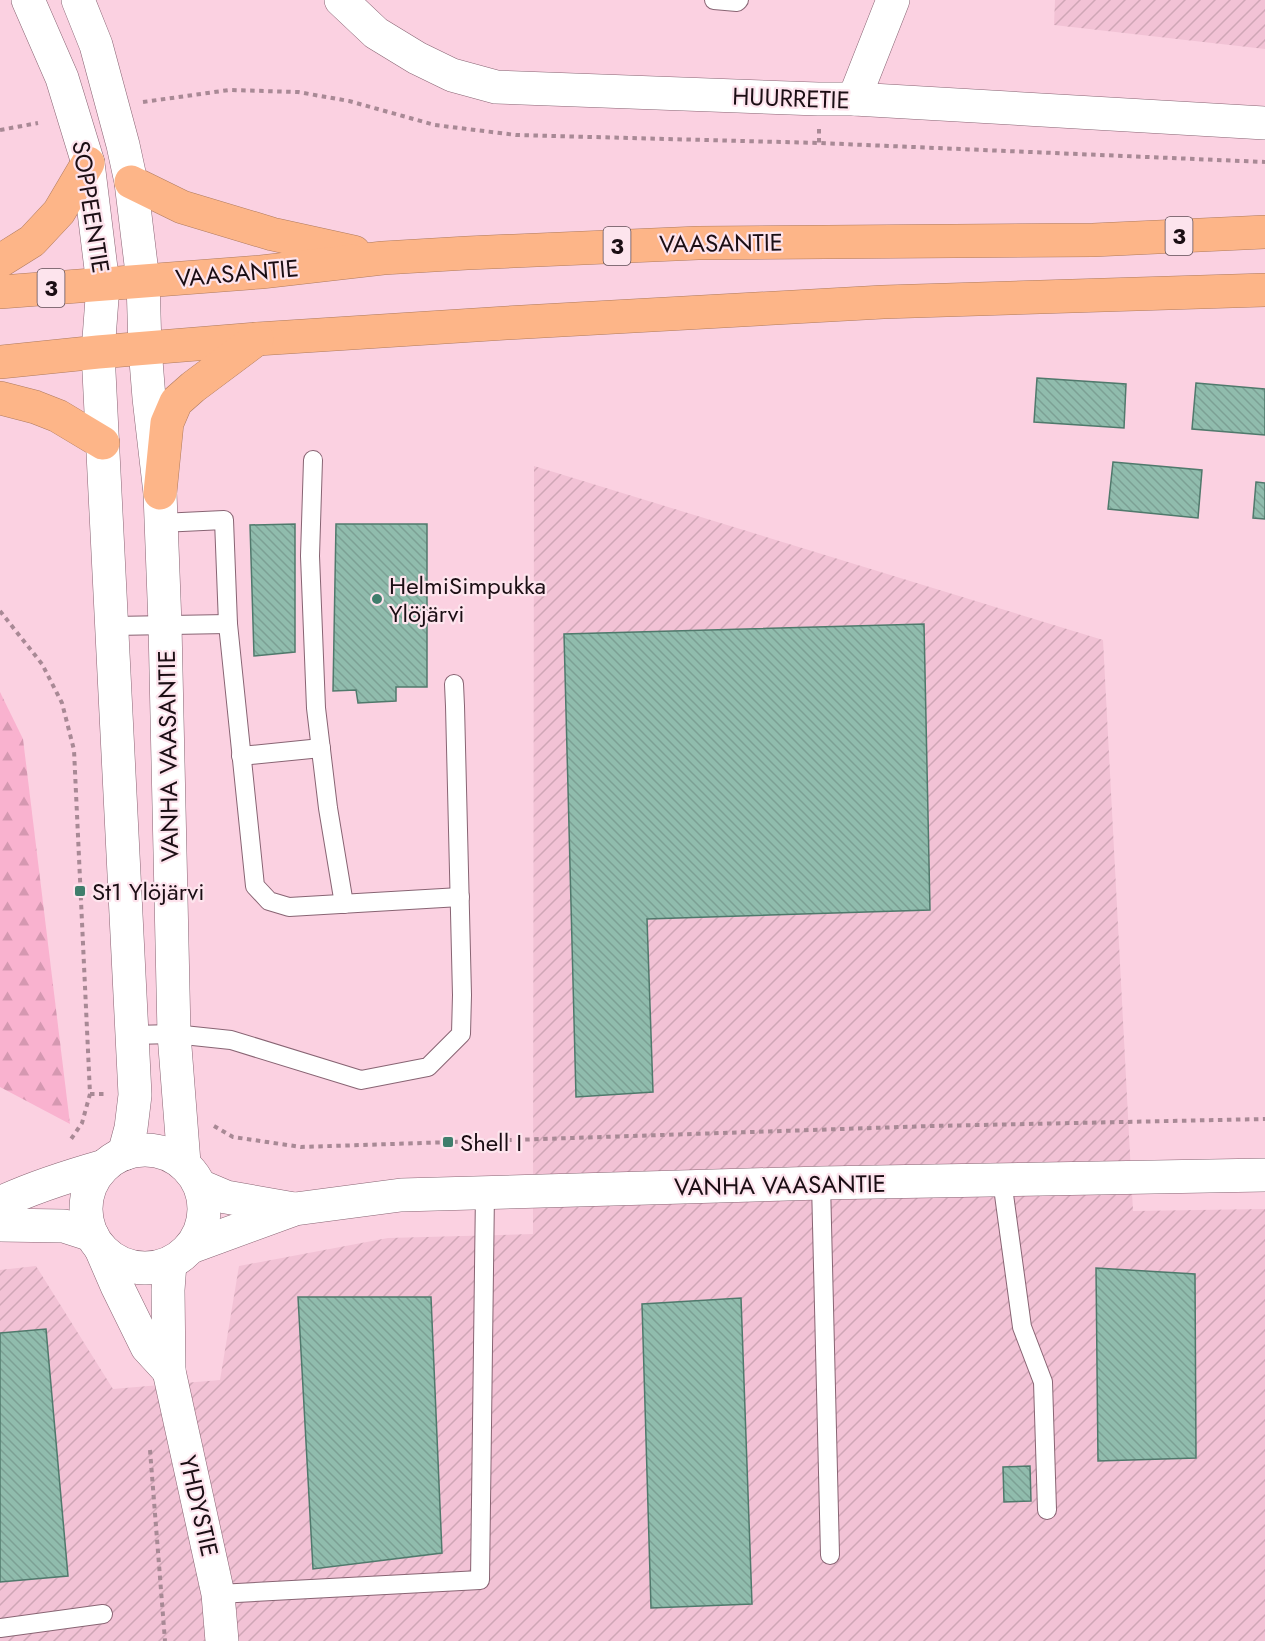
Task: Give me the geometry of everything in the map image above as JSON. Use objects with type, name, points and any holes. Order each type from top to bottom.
[{"type":"highway","points":[[0,261],[32,241],[59,212],[88,163]]},
{"type":"highway","points":[[131,182],[182,207],[272,234],[382,258]]},
{"type":"highway","name":"VAASANTIE","points":[[143,281],[261,272],[382,258],[698,243],[1093,240],[1265,232]]},
{"type":"highway","name":"3","points":[[0,292],[143,281]]},
{"type":"highway","points":[[0,362],[257,339],[518,322],[883,302],[1265,290]]},
{"type":"highway","points":[[160,508],[167,423],[176,402],[257,339]]},
{"type":"highway","points":[[0,398],[58,416],[103,443]]},
{"type":"main road","name":"SOPPEENTIE","points":[[28,0],[62,78],[88,163],[103,285],[98,352]]},
{"type":"main road","name":"SOPPEENTIE","points":[[78,0],[96,45],[131,182],[143,281],[145,348]]},
{"type":"main road","name":"HUURRETIE","points":[[341,0],[376,33],[417,58],[452,75],[496,87],[854,99],[1265,123]]},
{"type":"main road","points":[[854,99],[893,0]]},
{"type":"main road","name":"VANHA VAASANTIE","points":[[145,348],[160,508],[165,625],[174,1034],[192,1175],[226,1197],[295,1209]]},
{"type":"main road","name":"VANHA VAASANTIE","points":[[98,352],[135,1095],[131,1128],[114,1160]]},
{"type":"main road","points":[[0,1203],[137,1150],[154,1150],[171,1155],[192,1175],[205,1201],[205,1215],[201,1231],[180,1255],[155,1268],[139,1268],[122,1264],[96,1242],[64,1226],[0,1225]]},
{"type":"main road","points":[[114,1160],[96,1177],[90,1188],[86,1203],[87,1219],[147,1347],[169,1371]]},
{"type":"main road","name":"VANHA VAASANTIE","points":[[180,1255],[295,1209],[401,1195],[821,1183],[1265,1175]]},
{"type":"main road","name":"YHDYSTIE","points":[[180,1255],[168,1290],[169,1371],[218,1593],[222,1641]]},
{"type":"lane","points":[[714,0],[737,2],[739,0]]},
{"type":"lane","points":[[313,460],[310,556],[316,708],[328,808],[344,904]]},
{"type":"lane","points":[[160,508],[224,520],[228,624],[255,886],[268,902],[289,907],[460,897]]},
{"type":"lane","points":[[113,626],[228,624]]},
{"type":"lane","points":[[132,1035],[174,1034],[231,1040],[361,1080],[428,1067],[461,1034],[454,684]]},
{"type":"lane","points":[[241,756],[321,748]]},
{"type":"lane","points":[[1002,1180],[1022,1327],[1043,1382],[1047,1510]]},
{"type":"lane","points":[[821,1183],[830,1555]]},
{"type":"lane","points":[[218,1593],[480,1580],[485,1192]]},
{"type":"lane","points":[[0,1628],[103,1614]]},
{"type":"path","points":[[133,104],[229,90],[298,92],[349,101],[435,125],[516,135],[842,144],[1265,162]]},
{"type":"path","points":[[0,130],[38,123]]},
{"type":"path","points":[[0,611],[42,664],[62,703],[74,750],[90,1094],[82,1123],[65,1148]]},
{"type":"path","points":[[90,1094],[135,1095]]},
{"type":"path","points":[[209,1123],[233,1137],[301,1147],[920,1126],[1265,1119]]},
{"type":"path","points":[[149,1442],[165,1641]]},
{"type":"shaded area","points":[[1055,0],[1265,0],[1265,49],[1054,25]]},
{"type":"shaded area","points":[[534,466],[1103,640],[1133,1211],[1265,1209],[1265,1641],[0,1641],[0,1270],[36,1266],[113,1389],[220,1380],[239,1266],[388,1238],[533,1234]]},
{"type":"green space","points":[[0,692],[23,739],[70,1124],[0,1087]]},
{"type":"building","points":[[1037,378],[1126,384],[1124,428],[1034,422]]},
{"type":"building","points":[[1196,383],[1265,389],[1265,435],[1192,429]]},
{"type":"building","points":[[1113,462],[1202,470],[1198,518],[1108,509]]},
{"type":"building","points":[[1256,482],[1265,483],[1265,519],[1253,518]]},
{"type":"building","points":[[295,524],[295,652],[254,656],[250,525]]},
{"type":"building","points":[[336,524],[427,524],[427,687],[396,687],[396,701],[358,703],[356,690],[333,691]]},
{"type":"building","points":[[924,624],[930,910],[647,919],[653,1092],[576,1097],[564,634]]},
{"type":"building","points":[[1096,1268],[1195,1274],[1196,1458],[1098,1461]]},
{"type":"building","points":[[298,1297],[431,1297],[442,1553],[313,1569]]},
{"type":"building","points":[[741,1298],[752,1604],[651,1608],[642,1304]]},
{"type":"building","points":[[46,1329],[68,1576],[0,1582],[0,1333]]},
{"type":"building","points":[[1030,1466],[1031,1501],[1004,1502],[1003,1467]]},
{"type":"place","name":"HelmiSimpukka Ylöjärvi","points":[[377,599]]},
{"type":"place","name":"St1 Ylöjärvi","points":[[80,891]]},
{"type":"place","name":"Shell I","points":[[448,1142]]}]
